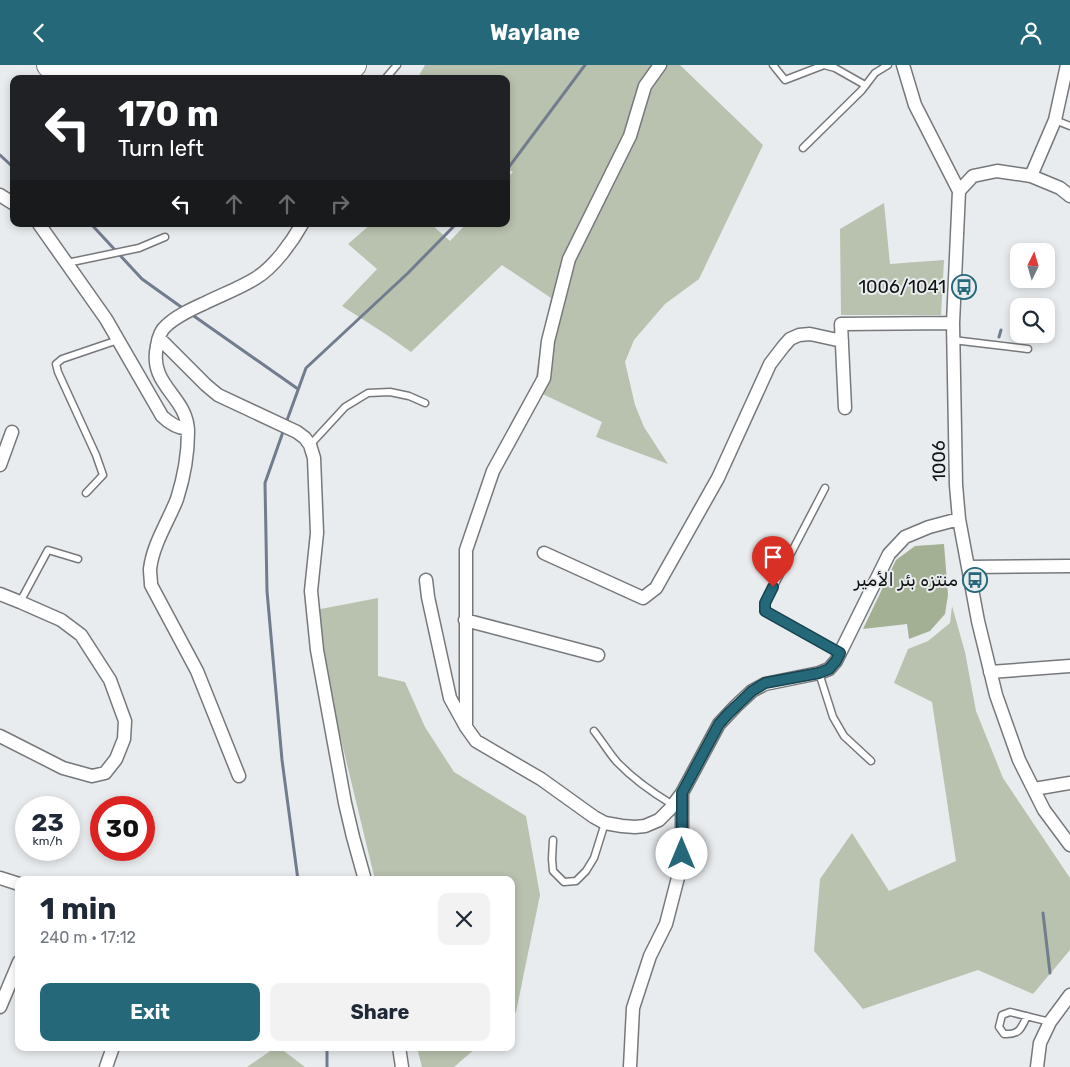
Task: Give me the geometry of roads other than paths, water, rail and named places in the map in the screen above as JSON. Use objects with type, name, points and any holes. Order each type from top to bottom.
[{"type":"highway","points":[[49,65],[132,75]]},
{"type":"highway","points":[[168,65],[237,74],[281,71],[309,65]]},
{"type":"highway","points":[[328,75],[354,65]]},
{"type":"street","points":[[466,727],[466,550],[492,471],[544,378],[548,341],[569,259],[630,136],[645,86],[660,65]]},
{"type":"street","name":"1006","points":[[903,65],[915,105],[958,191],[953,323],[956,485],[959,519],[978,621],[996,695],[1019,760],[1044,809],[1070,845]]},
{"type":"street","points":[[1031,176],[1055,120],[1067,65]]},
{"type":"street","points":[[958,191],[973,176],[997,171],[1031,176],[1060,188],[1070,196]]},
{"type":"street","points":[[41,227],[106,319],[162,417],[179,428],[188,429]]},
{"type":"street","points":[[239,776],[197,671],[151,585],[152,557],[176,500],[188,453],[188,429],[184,413],[163,383],[154,360],[158,338],[164,327],[200,305],[256,278],[274,263],[300,227]]},
{"type":"street","points":[[845,407],[841,324],[953,323]]},
{"type":"street","points":[[544,553],[643,598],[656,588],[718,478],[770,364],[783,347],[790,339],[799,335],[810,334],[842,341]]},
{"type":"street","points":[[158,338],[218,395],[297,432],[310,445],[314,458],[317,533],[311,591],[317,650],[345,803],[364,876]]},
{"type":"street","points":[[0,465],[12,432]]},
{"type":"street","points":[[426,580],[450,698],[476,741],[541,779],[605,823],[622,826],[645,826],[659,820],[673,805],[682,793],[719,724],[752,691],[765,683],[819,673],[829,669],[836,661],[889,555],[905,537],[929,527],[959,519]]},
{"type":"street","points":[[968,567],[1070,566]]},
{"type":"street","points":[[0,595],[61,621],[81,635],[110,680],[125,721],[124,739],[116,759],[105,773],[92,775],[63,769],[0,735]]},
{"type":"street","points":[[465,620],[598,655]]},
{"type":"street","points":[[990,672],[1070,666]]},
{"type":"street","points":[[1034,789],[1070,783]]},
{"type":"street","points":[[630,1067],[633,1008],[650,956],[666,924],[682,863],[682,793]]},
{"type":"street","points":[[0,878],[15,883]]},
{"type":"street","points":[[0,1007],[15,971]]},
{"type":"street","points":[[1038,1067],[1040,1043],[1050,1022],[1070,995]]},
{"type":"street","points":[[106,1067],[112,1051]]},
{"type":"street","points":[[400,1051],[402,1067]]},
{"type":"lane","points":[[388,75],[397,65]]},
{"type":"lane","points":[[773,65],[785,80],[824,65],[835,68],[865,85]]},
{"type":"lane","points":[[803,147],[875,73],[888,65]]},
{"type":"lane","points":[[1055,120],[1070,126]]},
{"type":"lane","points":[[66,263],[139,248],[165,237]]},
{"type":"lane","points":[[86,493],[103,475],[96,455],[58,373],[56,364],[62,359],[118,340]]},
{"type":"lane","points":[[953,340],[1028,349]]},
{"type":"lane","points":[[310,445],[345,407],[368,393],[390,392],[409,396],[425,403]]},
{"type":"lane","points":[[825,488],[765,603],[765,611],[840,653]]},
{"type":"lane","points":[[20,602],[48,550],[78,559]]},
{"type":"lane","points":[[819,673],[834,717],[844,736],[871,761]]},
{"type":"lane","points":[[594,731],[616,761],[652,792],[673,805]]},
{"type":"lane","points":[[553,840],[553,871],[564,882],[576,881],[586,871],[594,858],[605,823]]},
{"type":"lane","points":[[1027,1016],[1021,1029],[1012,1035],[1004,1034],[999,1027],[1002,1015],[1010,1013],[1027,1016],[1050,1022]]},
{"type":"waterway","points":[[510,166],[585,65]]},
{"type":"waterway","points":[[0,155],[10,164]]},
{"type":"waterway","points":[[94,227],[142,279],[184,309]]},
{"type":"waterway","points":[[286,423],[306,368],[408,273],[453,227]]},
{"type":"waterway","points":[[191,314],[298,389]]},
{"type":"waterway","points":[[999,337],[1001,330]]},
{"type":"waterway","points":[[284,429],[265,483],[267,591],[282,760],[297,876]]},
{"type":"waterway","points":[[1043,913],[1050,973]]},
{"type":"waterway","points":[[327,1051],[327,1067]]},
{"type":"place","name":"1006/1041","points":[[964,287]]},
{"type":"place","name":"منتزه بئر الأمير","points":[[975,580]]}]
